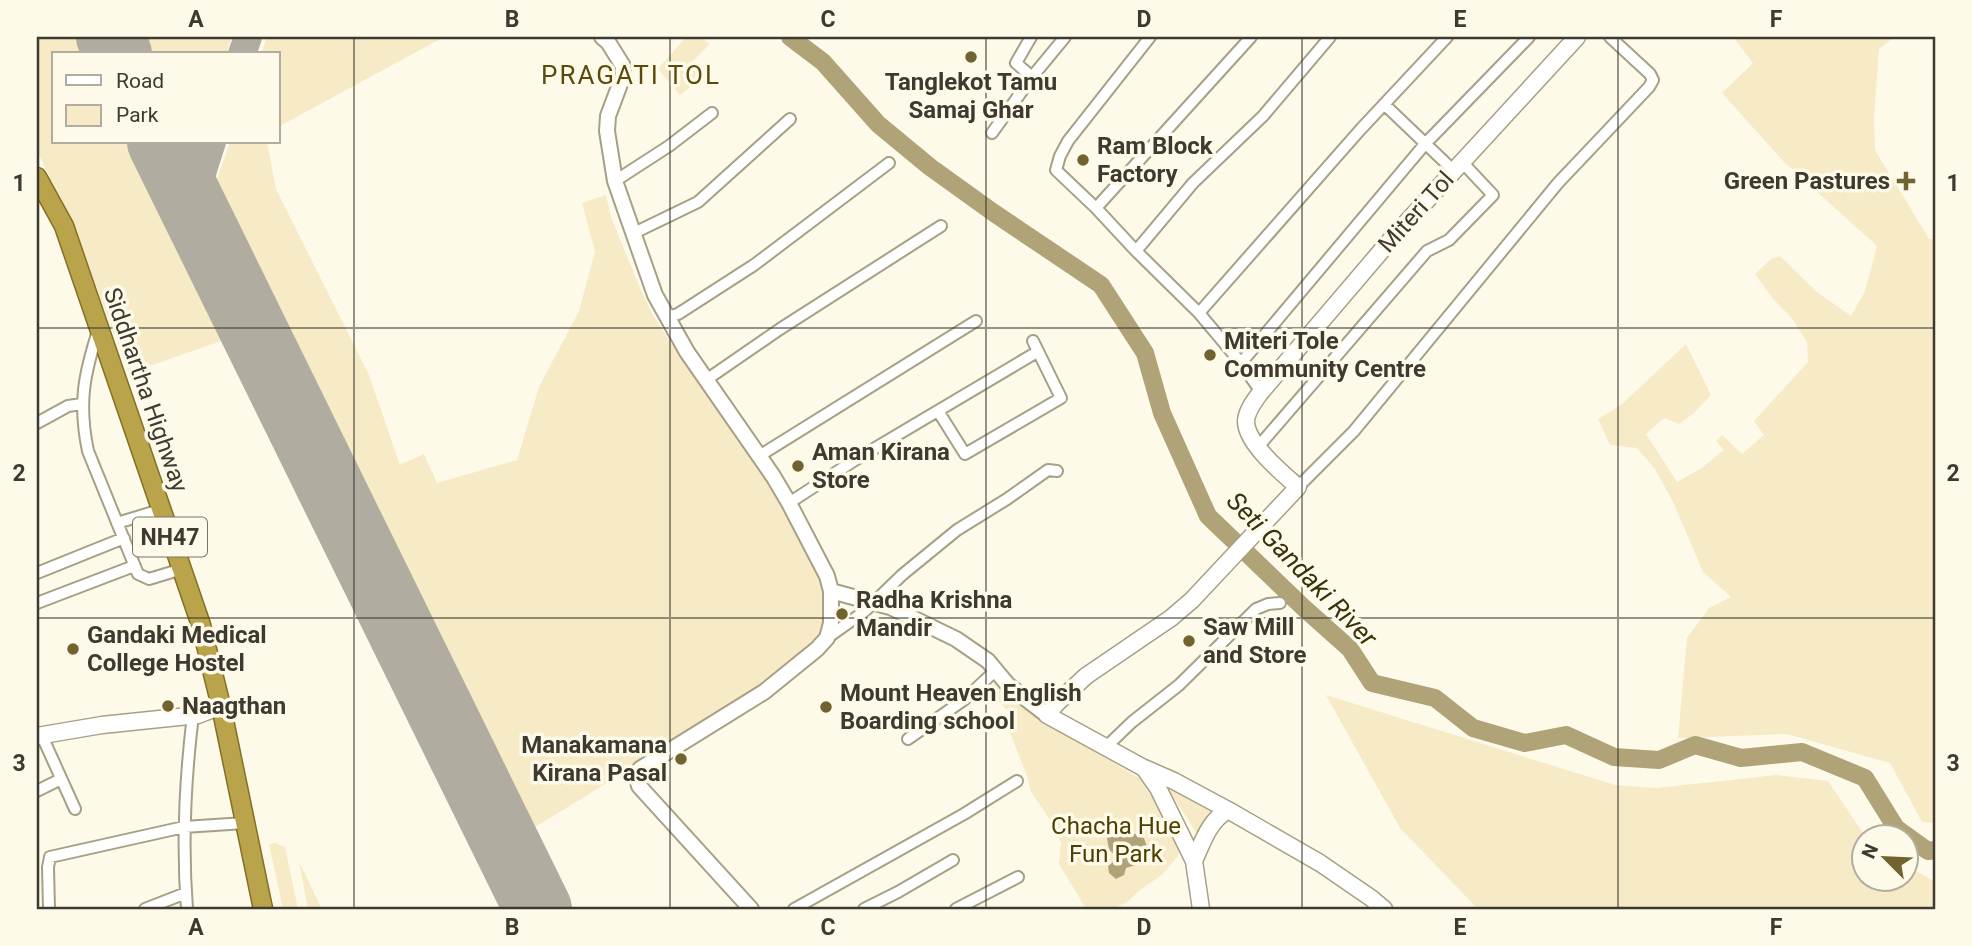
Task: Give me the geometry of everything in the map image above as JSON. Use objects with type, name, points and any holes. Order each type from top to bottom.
[{"type":"highway","name":"Siddhartha Highway","points":[[37,177],[64,226],[201,625],[221,706],[263,909]]},
{"type":"main road","name":"Miteri Tol","points":[[1258,447],[1249,433],[1246,420],[1261,392],[1394,236],[1577,37]]},
{"type":"main road","points":[[1258,447],[1298,487],[1182,609],[1086,676],[1047,715],[1228,810],[1320,863],[1384,909]]},
{"type":"main road","points":[[39,736],[193,715],[221,706]]},
{"type":"main road","points":[[1142,767],[1158,788],[1194,861],[1201,909]]},
{"type":"main road","points":[[1194,861],[1211,826],[1228,810]]},
{"type":"street","points":[[602,37],[623,66],[623,76],[607,116],[615,181],[655,295],[706,380],[789,503],[827,576],[831,591],[831,623],[827,638]]},
{"type":"street","points":[[1031,37],[1016,63],[1032,77]]},
{"type":"street","points":[[992,134],[1032,77],[1065,37]]},
{"type":"street","points":[[1150,37],[1068,141],[1056,170],[1199,313],[1241,363],[1261,392]]},
{"type":"street","points":[[1096,208],[1251,37]]},
{"type":"street","points":[[1136,251],[1193,183],[1263,116],[1330,37]]},
{"type":"street","points":[[1199,313],[1447,37]]},
{"type":"street","name":"Miteri Tol","points":[[1241,363],[1425,144],[1529,37]]},
{"type":"street","points":[[1298,487],[1353,431],[1558,183],[1649,87],[1653,80],[1650,74],[1610,37]]},
{"type":"street","points":[[1258,447],[1427,251],[1449,240],[1493,195],[1425,144],[1384,104]]},
{"type":"street","points":[[615,181],[669,146],[712,113]]},
{"type":"street","points":[[634,233],[698,202],[790,119]]},
{"type":"street","points":[[667,317],[678,314],[754,265],[889,163]]},
{"type":"street","points":[[706,380],[941,226]]},
{"type":"street","points":[[759,456],[976,321]]},
{"type":"street","points":[[99,328],[86,369],[82,404],[88,451],[138,574],[149,579],[182,569]]},
{"type":"street","points":[[789,503],[938,411],[1035,346],[1061,398],[964,454],[938,411]]},
{"type":"street","points":[[37,423],[68,405],[82,404]]},
{"type":"street","points":[[751,909],[639,786],[636,775],[640,769],[764,692],[827,638],[876,602],[902,575],[957,530],[1048,470],[1057,471]]},
{"type":"street","points":[[117,523],[160,510]]},
{"type":"street","points":[[37,573],[124,538]]},
{"type":"street","points":[[37,603],[134,566]]},
{"type":"street","points":[[831,591],[876,602],[956,639],[972,649],[1016,692],[1047,715]]},
{"type":"street","points":[[1106,747],[1132,722],[1180,685],[1256,610],[1268,604],[1280,603]]},
{"type":"street","points":[[908,739],[965,699],[996,670]]},
{"type":"street","points":[[187,909],[184,827],[193,715]]},
{"type":"street","points":[[39,736],[75,809]]},
{"type":"street","points":[[37,791],[61,779]]},
{"type":"street","points":[[794,909],[964,814],[1017,781]]},
{"type":"street","points":[[49,909],[50,857],[184,827],[245,823]]},
{"type":"street","points":[[864,909],[953,860]]},
{"type":"street","points":[[956,909],[1018,877]]},
{"type":"street","points":[[145,909],[186,893]]},
{"type":"green space","points":[[37,37],[82,37],[90,52],[52,52],[52,144],[135,144],[230,338],[129,373],[73,225],[37,151]]},
{"type":"green space","points":[[136,37],[232,37],[227,52],[143,52]]},
{"type":"green space","points":[[267,37],[444,37],[280,126],[280,52],[262,52]]},
{"type":"green space","points":[[686,37],[700,37],[710,44],[690,64],[702,78],[680,95],[658,69]]},
{"type":"green space","points":[[1733,37],[1894,37],[1879,49],[1874,117],[1875,150],[1929,239],[1935,239],[1935,823],[1922,822],[1890,763],[1787,734],[1678,738],[1687,638],[1709,608],[1731,597],[1703,572],[1674,504],[1655,469],[1637,448],[1610,445],[1598,419],[1621,405],[1686,344],[1711,395],[1679,424],[1664,418],[1646,434],[1677,482],[1703,467],[1724,450],[1716,441],[1722,435],[1742,454],[1764,435],[1754,421],[1808,362],[1807,342],[1791,317],[1774,300],[1755,274],[1771,259],[1780,256],[1817,292],[1851,316],[1865,291],[1877,246],[1785,163],[1722,93],[1753,63]]},
{"type":"green space","points":[[229,144],[267,144],[276,189],[369,375],[400,465],[424,454],[437,483],[517,460],[539,387],[579,311],[595,252],[582,203],[606,195],[611,217],[653,315],[682,360],[777,491],[796,536],[816,570],[822,587],[825,628],[820,638],[764,687],[695,732],[527,832],[215,185]]},
{"type":"green space","name":"Chacha Hue Fun Park","points":[[994,682],[1053,727],[1139,778],[1164,814],[1180,844],[1178,856],[1162,875],[1127,902],[1112,909],[1086,909],[1059,864],[1061,843],[1047,815],[1031,792],[1007,725],[1008,712],[994,694]]},
{"type":"green space","points":[[1326,695],[1615,785],[1657,788],[1776,775],[1828,781],[1857,824],[1850,824],[1850,894],[1920,894],[1920,873],[1935,882],[1935,909],[1478,909],[1400,828]]},
{"type":"green space","points":[[1172,789],[1210,808],[1212,813],[1197,834],[1170,792]]},
{"type":"green space","points":[[269,844],[285,847],[298,909],[283,909]]},
{"type":"green space","points":[[299,862],[322,909],[308,909]]},
{"type":"shaded area","points":[[1119,827],[1144,838],[1147,847],[1139,864],[1126,868],[1124,875],[1116,879],[1109,873],[1108,866],[1113,862],[1113,853],[1109,850],[1107,838],[1113,829]]},
{"type":"waterway","name":"Seti Gandaki River","points":[[790,37],[823,62],[878,124],[930,167],[1101,285],[1145,353],[1162,413],[1208,516],[1350,649],[1372,683],[1435,698],[1473,728],[1525,743],[1566,735],[1614,757],[1659,760],[1695,745],[1741,758],[1802,752],[1865,778],[1896,828],[1928,851],[1935,850]]},
{"type":"taxiway","points":[[243,52],[248,37]]},
{"type":"taxiway","points":[[198,217],[199,188],[211,144]]},
{"type":"runway","points":[[110,37],[117,52]]},
{"type":"runway","points":[[162,144],[538,909]]},
{"type":"place","name":"Tanglekot Tamu Samaj Ghar","points":[[971,57]]},
{"type":"place","name":"Ram Block Factory","points":[[1083,160]]},
{"type":"place","name":"Green Pastures","points":[[1906,181]]},
{"type":"place","name":"Miteri Tole Community Centre","points":[[1210,355]]},
{"type":"place","name":"Aman Kirana Store","points":[[798,466]]},
{"type":"place","name":"Radha Krishna Mandir","points":[[842,614]]},
{"type":"place","name":"Saw Mill and Store","points":[[1189,641]]},
{"type":"place","name":"Gandaki Medical College Hostel","points":[[73,649]]},
{"type":"place","name":"Naagthan","points":[[168,706]]},
{"type":"place","name":"Mount Heaven English Boarding school","points":[[826,707]]},
{"type":"place","name":"Manakamana Kirana Pasal","points":[[681,759]]},
{"type":"district","name":"PRAGATI TOL","points":[[631,75]]}]
